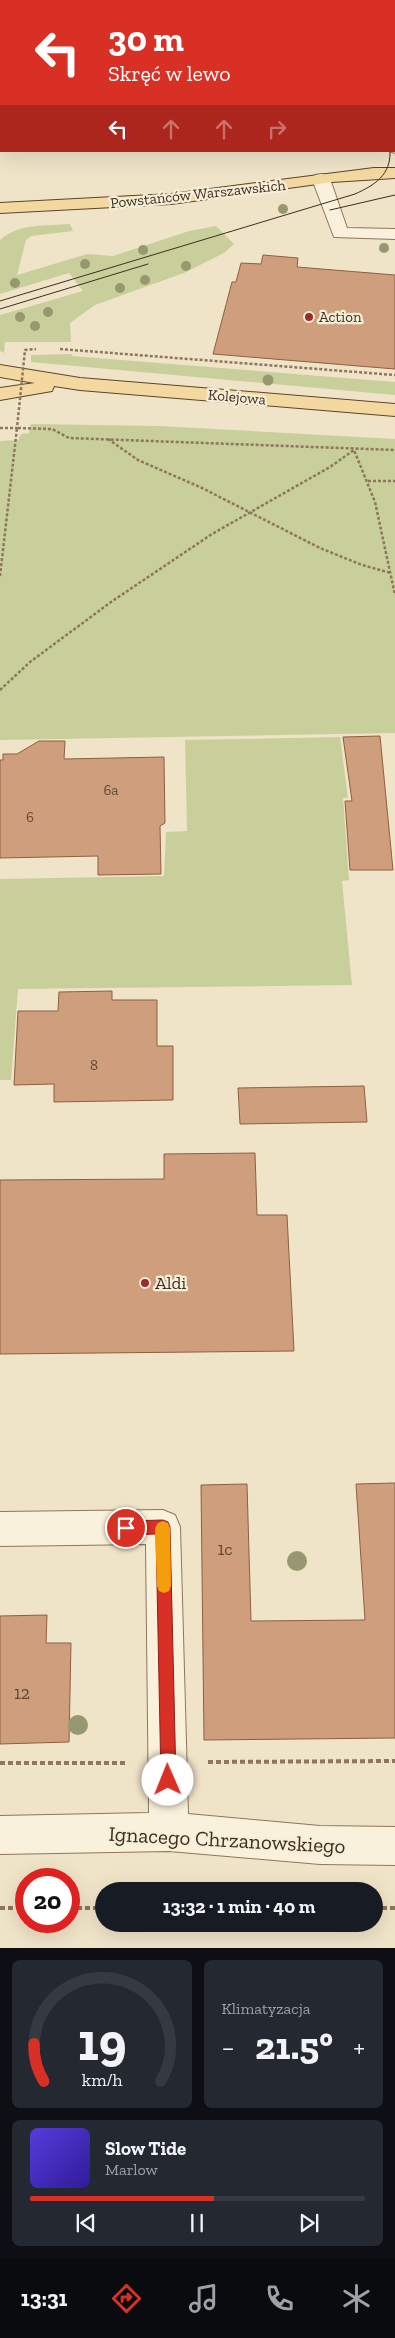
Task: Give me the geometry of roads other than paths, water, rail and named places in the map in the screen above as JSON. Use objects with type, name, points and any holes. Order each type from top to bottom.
[{"type":"main road","name":"Powstańców Warszawskich","points":[[0,208],[100,204],[177,198],[368,173],[395,173]]},
{"type":"main road","name":"Kolejowa","points":[[0,371],[80,384],[395,410]]},
{"type":"main road","name":"Kolejowa","points":[[0,394],[80,384]]},
{"type":"street","points":[[321,179],[340,233],[395,234]]},
{"type":"street","points":[[0,1529],[163,1527],[169,1832]]},
{"type":"street","name":"Ignacego Chrzanowskiego","points":[[0,1835],[169,1832],[320,1845],[395,1846]]},
{"type":"tram line","points":[[0,301],[355,194],[375,183],[385,173],[390,159],[390,152]]},
{"type":"tram line","points":[[330,210],[395,195]]},
{"type":"tram line","points":[[0,309],[148,264]]},
{"type":"place","name":"Action","points":[[309,317]]},
{"type":"place","name":"Aldi","points":[[145,1283]]}]
